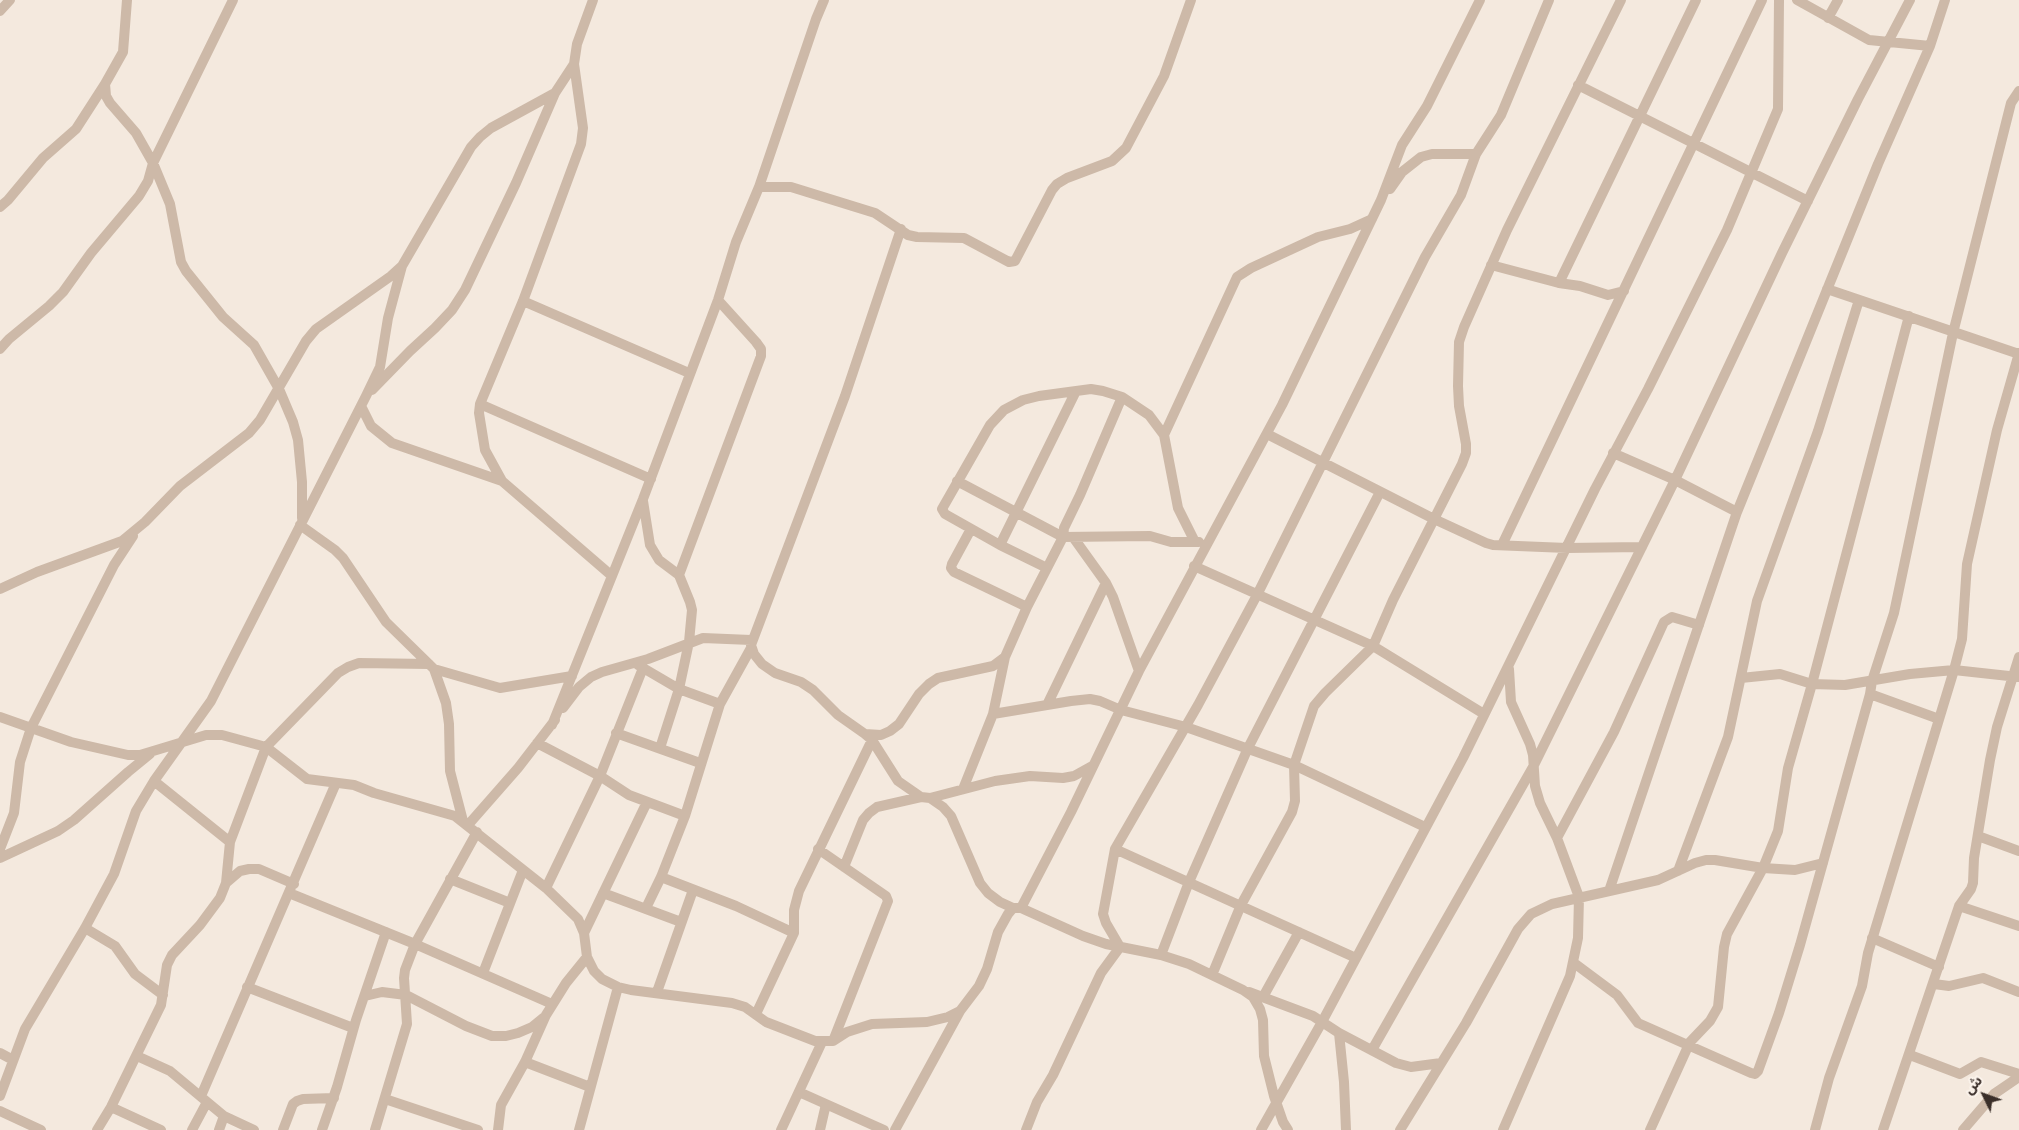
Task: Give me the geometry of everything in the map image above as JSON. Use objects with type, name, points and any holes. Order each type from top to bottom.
[{"type":"street","points":[[0,11],[10,0]]},
{"type":"street","points":[[0,207],[43,158],[76,129],[105,84],[123,52],[127,0]]},
{"type":"street","points":[[0,349],[63,292],[91,253],[139,196],[148,181],[153,163],[233,0]]},
{"type":"street","points":[[593,0],[577,44],[574,64],[583,128],[581,144],[523,301],[480,404],[480,429],[485,450],[502,481],[612,576]]},
{"type":"street","points":[[552,725],[643,499],[718,300],[736,242],[759,187],[824,0]]},
{"type":"street","points":[[759,187],[791,186],[853,204],[876,213],[908,235],[916,237],[964,238],[1009,262],[1015,261],[1052,190],[1057,184],[1112,160],[1119,156],[1126,148],[1164,76],[1191,0]]},
{"type":"street","points":[[895,1130],[960,1011],[979,986],[987,969],[998,932],[1017,908],[1071,812],[1139,670],[1267,434],[1382,200],[1402,145],[1427,106],[1480,0]]},
{"type":"street","points":[[1120,948],[1103,914],[1115,849],[1186,727],[1257,595],[1425,257],[1461,195],[1476,154],[1501,115],[1549,0]]},
{"type":"street","points":[[1212,975],[1241,905],[1292,812],[1295,801],[1294,765],[1314,706],[1325,692],[1373,646],[1393,600],[1466,453],[1459,406],[1460,342],[1464,327],[1491,265],[1621,0]]},
{"type":"street","points":[[1560,283],[1696,0]]},
{"type":"street","points":[[1502,545],[1762,0]]},
{"type":"street","points":[[1261,1130],[1322,1022],[1509,666],[1613,453],[1648,389],[1727,230],[1778,109],[1778,0]]},
{"type":"street","points":[[1797,0],[1869,40],[1930,46]]},
{"type":"street","points":[[1828,18],[1838,0]]},
{"type":"street","points":[[1372,1050],[1533,767],[1676,480],[1808,201],[1910,0]]},
{"type":"street","points":[[1609,891],[1738,512],[1878,164],[1930,46],[1945,0]]},
{"type":"street","points":[[366,396],[452,310],[465,290],[516,182],[555,93],[574,64]]},
{"type":"street","points":[[105,84],[106,96],[110,103],[136,133],[153,163],[170,204],[182,262],[186,271],[223,317],[254,345],[279,389],[293,422],[298,440],[302,482],[301,523]]},
{"type":"street","points":[[1578,85],[1808,201]]},
{"type":"street","points":[[1574,962],[1617,996],[1638,1023],[1751,1073],[1755,1074],[1758,1071],[1784,996],[1823,863],[1872,681],[1894,613],[1953,333],[2011,103],[2019,91]]},
{"type":"street","points":[[0,1096],[28,1023],[85,928],[114,874],[136,811],[154,781],[211,701],[366,396],[380,367],[388,318],[402,266],[471,147],[480,136],[555,93]]},
{"type":"street","points":[[1382,200],[1402,172],[1421,157],[1432,154],[1476,154]]},
{"type":"street","points":[[1164,435],[1237,277],[1251,268],[1318,237],[1350,229],[1372,219]]},
{"type":"street","points":[[646,908],[661,877],[685,816],[720,704],[751,644],[845,396],[901,229]]},
{"type":"street","points":[[1491,265],[1560,283],[1580,286],[1608,295],[1624,291]]},
{"type":"street","points":[[0,589],[36,572],[122,541],[137,529],[180,486],[249,433],[279,389],[306,341],[316,329],[402,266]]},
{"type":"street","points":[[1815,1130],[1829,1078],[1862,986],[1872,938],[1954,670],[1962,639],[1967,564],[1998,430],[2019,354],[1827,289]]},
{"type":"street","points":[[679,575],[761,356],[761,349],[756,342],[718,300]]},
{"type":"street","points":[[1678,871],[1728,737],[1757,601],[1818,431],[1859,300]]},
{"type":"street","points":[[523,301],[689,373]]},
{"type":"street","points":[[1650,1130],[1688,1046],[1710,1021],[1718,1007],[1727,934],[1763,868],[1780,821],[1784,783],[1909,316]]},
{"type":"street","points":[[1047,568],[1000,545],[945,514],[942,509],[990,425],[1004,410],[1023,400],[1038,396],[1097,390],[1122,398],[1149,415],[1164,435],[1178,508],[1195,542]]},
{"type":"street","points":[[1000,545],[1076,391]]},
{"type":"street","points":[[1122,398],[1064,528],[1068,537],[1106,583],[1113,596],[1139,670]]},
{"type":"street","points":[[480,404],[651,478]]},
{"type":"street","points":[[361,406],[372,426],[392,443],[502,481]]},
{"type":"street","points":[[1267,434],[1323,464],[1486,543],[1567,548],[1642,547]]},
{"type":"street","points":[[1613,453],[1676,480],[1738,512]]},
{"type":"street","points":[[957,481],[1068,537],[1145,536],[1171,542],[1208,541]]},
{"type":"street","points":[[1161,955],[1189,882],[1248,748],[1380,492]]},
{"type":"street","points":[[643,499],[650,545],[659,560],[679,575],[692,610],[689,642],[679,689],[660,748]]},
{"type":"street","points":[[301,523],[336,550],[386,622],[431,667],[446,703],[449,724],[450,771],[465,823]]},
{"type":"street","points":[[0,849],[14,813],[20,762],[31,728],[114,565],[137,529]]},
{"type":"street","points":[[972,529],[951,568],[954,572],[1027,607]]},
{"type":"street","points":[[963,788],[993,714],[1005,657],[1047,568],[1068,537]]},
{"type":"street","points":[[1194,566],[1373,646],[1484,714]]},
{"type":"street","points":[[1047,705],[1106,583]]},
{"type":"street","points":[[1557,838],[1614,732],[1664,622],[1672,617],[1699,625]]},
{"type":"street","points":[[465,823],[518,768],[552,725],[566,703],[579,687],[591,678],[602,672],[703,638],[751,644]]},
{"type":"street","points":[[751,644],[762,664],[775,673],[801,682],[813,690],[838,715],[868,737],[898,781],[943,807],[951,816],[980,884],[988,894],[1000,902],[1083,936],[1120,948],[1161,955],[1189,964],[1243,990],[1303,1012],[1396,1063],[1411,1067],[1424,1067],[1440,1063]]},
{"type":"street","points":[[868,737],[881,735],[899,724],[920,694],[938,678],[993,666],[1005,657]]},
{"type":"street","points":[[1883,1130],[1959,906],[1972,888],[1974,858],[1990,760],[1997,727],[2016,677],[2019,657]]},
{"type":"street","points":[[633,662],[679,689],[720,704]]},
{"type":"street","points":[[97,1130],[111,1107],[161,1005],[167,965],[172,955],[210,913],[220,898],[226,883],[230,842],[266,746],[338,673],[359,663],[431,667],[500,688],[572,676]]},
{"type":"street","points":[[1503,1130],[1574,962],[1578,938],[1579,897],[1557,838],[1534,786],[1530,744],[1511,702],[1509,666]]},
{"type":"street","points":[[546,888],[600,776],[643,668]]},
{"type":"street","points":[[1741,678],[1780,674],[1812,684],[1845,685],[1910,674],[1954,670],[2016,677]]},
{"type":"street","points":[[1870,694],[1939,719]]},
{"type":"street","points":[[993,714],[1090,699],[1121,710],[1186,727],[1294,765],[1425,826]]},
{"type":"street","points":[[0,717],[71,742],[110,751],[140,755],[206,735],[222,735],[266,746],[307,780],[354,786],[392,799],[455,816],[546,888],[578,919],[584,933],[587,957],[594,971],[618,987],[732,1003],[745,1007],[766,1022],[827,1042],[847,1032],[872,1024],[927,1022],[948,1017],[960,1011]]},
{"type":"street","points":[[616,733],[700,764]]},
{"type":"street","points":[[756,1014],[794,933],[795,901],[868,737]]},
{"type":"street","points":[[537,742],[600,776],[622,792],[685,816]]},
{"type":"street","points":[[0,858],[58,831],[74,820],[153,752]]},
{"type":"street","points":[[844,867],[863,820],[868,813],[877,807],[963,788],[1030,776],[1063,778],[1074,776],[1092,766]]},
{"type":"street","points":[[154,781],[230,842]]},
{"type":"street","points":[[192,1130],[247,988],[336,783]]},
{"type":"street","points":[[584,933],[647,802]]},
{"type":"street","points":[[375,1130],[407,1024],[404,978],[406,970],[416,944],[477,832]]},
{"type":"street","points":[[1978,836],[2019,851]]},
{"type":"street","points":[[1115,849],[1356,958]]},
{"type":"street","points":[[782,1130],[827,1042],[888,901],[886,896],[818,850]]},
{"type":"street","points":[[1400,1130],[1466,1022],[1518,930],[1531,914],[1540,909],[1579,897],[1658,880],[1706,860],[1763,868],[1795,870],[1823,863]]},
{"type":"street","points":[[226,883],[240,871],[259,869],[292,888],[386,932],[552,1004]]},
{"type":"street","points":[[483,974],[522,870]]},
{"type":"street","points":[[661,877],[736,906],[794,933]]},
{"type":"street","points":[[450,879],[510,903]]},
{"type":"street","points":[[657,992],[680,922],[693,890]]},
{"type":"street","points":[[603,893],[680,922]]},
{"type":"street","points":[[1959,906],[2019,926]]},
{"type":"street","points":[[85,928],[115,946],[135,974],[163,995]]},
{"type":"street","points":[[322,1130],[334,1098],[353,1028],[386,932]]},
{"type":"street","points":[[1263,997],[1299,932]]},
{"type":"street","points":[[1872,938],[1939,967]]},
{"type":"street","points":[[1026,1130],[1037,1102],[1053,1075],[1101,973],[1120,948]]},
{"type":"street","points":[[498,1130],[501,1105],[525,1062],[546,1015],[587,957]]},
{"type":"street","points":[[1934,984],[1949,986],[1983,978],[2019,992]]},
{"type":"street","points":[[579,1130],[618,987]]},
{"type":"street","points":[[247,988],[353,1028]]},
{"type":"street","points":[[1243,990],[1253,997],[1260,1009],[1263,1020],[1264,1056],[1276,1103],[1288,1130]]},
{"type":"street","points":[[365,996],[382,992],[406,995],[466,1026],[492,1036],[506,1036],[518,1033],[532,1027],[546,1015]]},
{"type":"street","points":[[1339,1033],[1346,1130]]},
{"type":"street","points":[[0,1053],[13,1060]]},
{"type":"street","points":[[1910,1055],[1960,1074],[1981,1062],[2019,1074]]},
{"type":"street","points":[[137,1056],[170,1071],[224,1116],[254,1130]]},
{"type":"street","points":[[525,1062],[590,1087]]},
{"type":"street","points":[[1965,1129],[1994,1094],[2019,1078]]},
{"type":"street","points":[[800,1092],[884,1130]]},
{"type":"street","points":[[283,1130],[292,1104],[302,1099],[334,1098]]},
{"type":"street","points":[[385,1099],[478,1130]]},
{"type":"street","points":[[820,1130],[826,1104]]},
{"type":"street","points":[[111,1107],[162,1130]]},
{"type":"street","points":[[0,1111],[41,1130]]},
{"type":"street","points":[[219,1130],[224,1116]]}]
